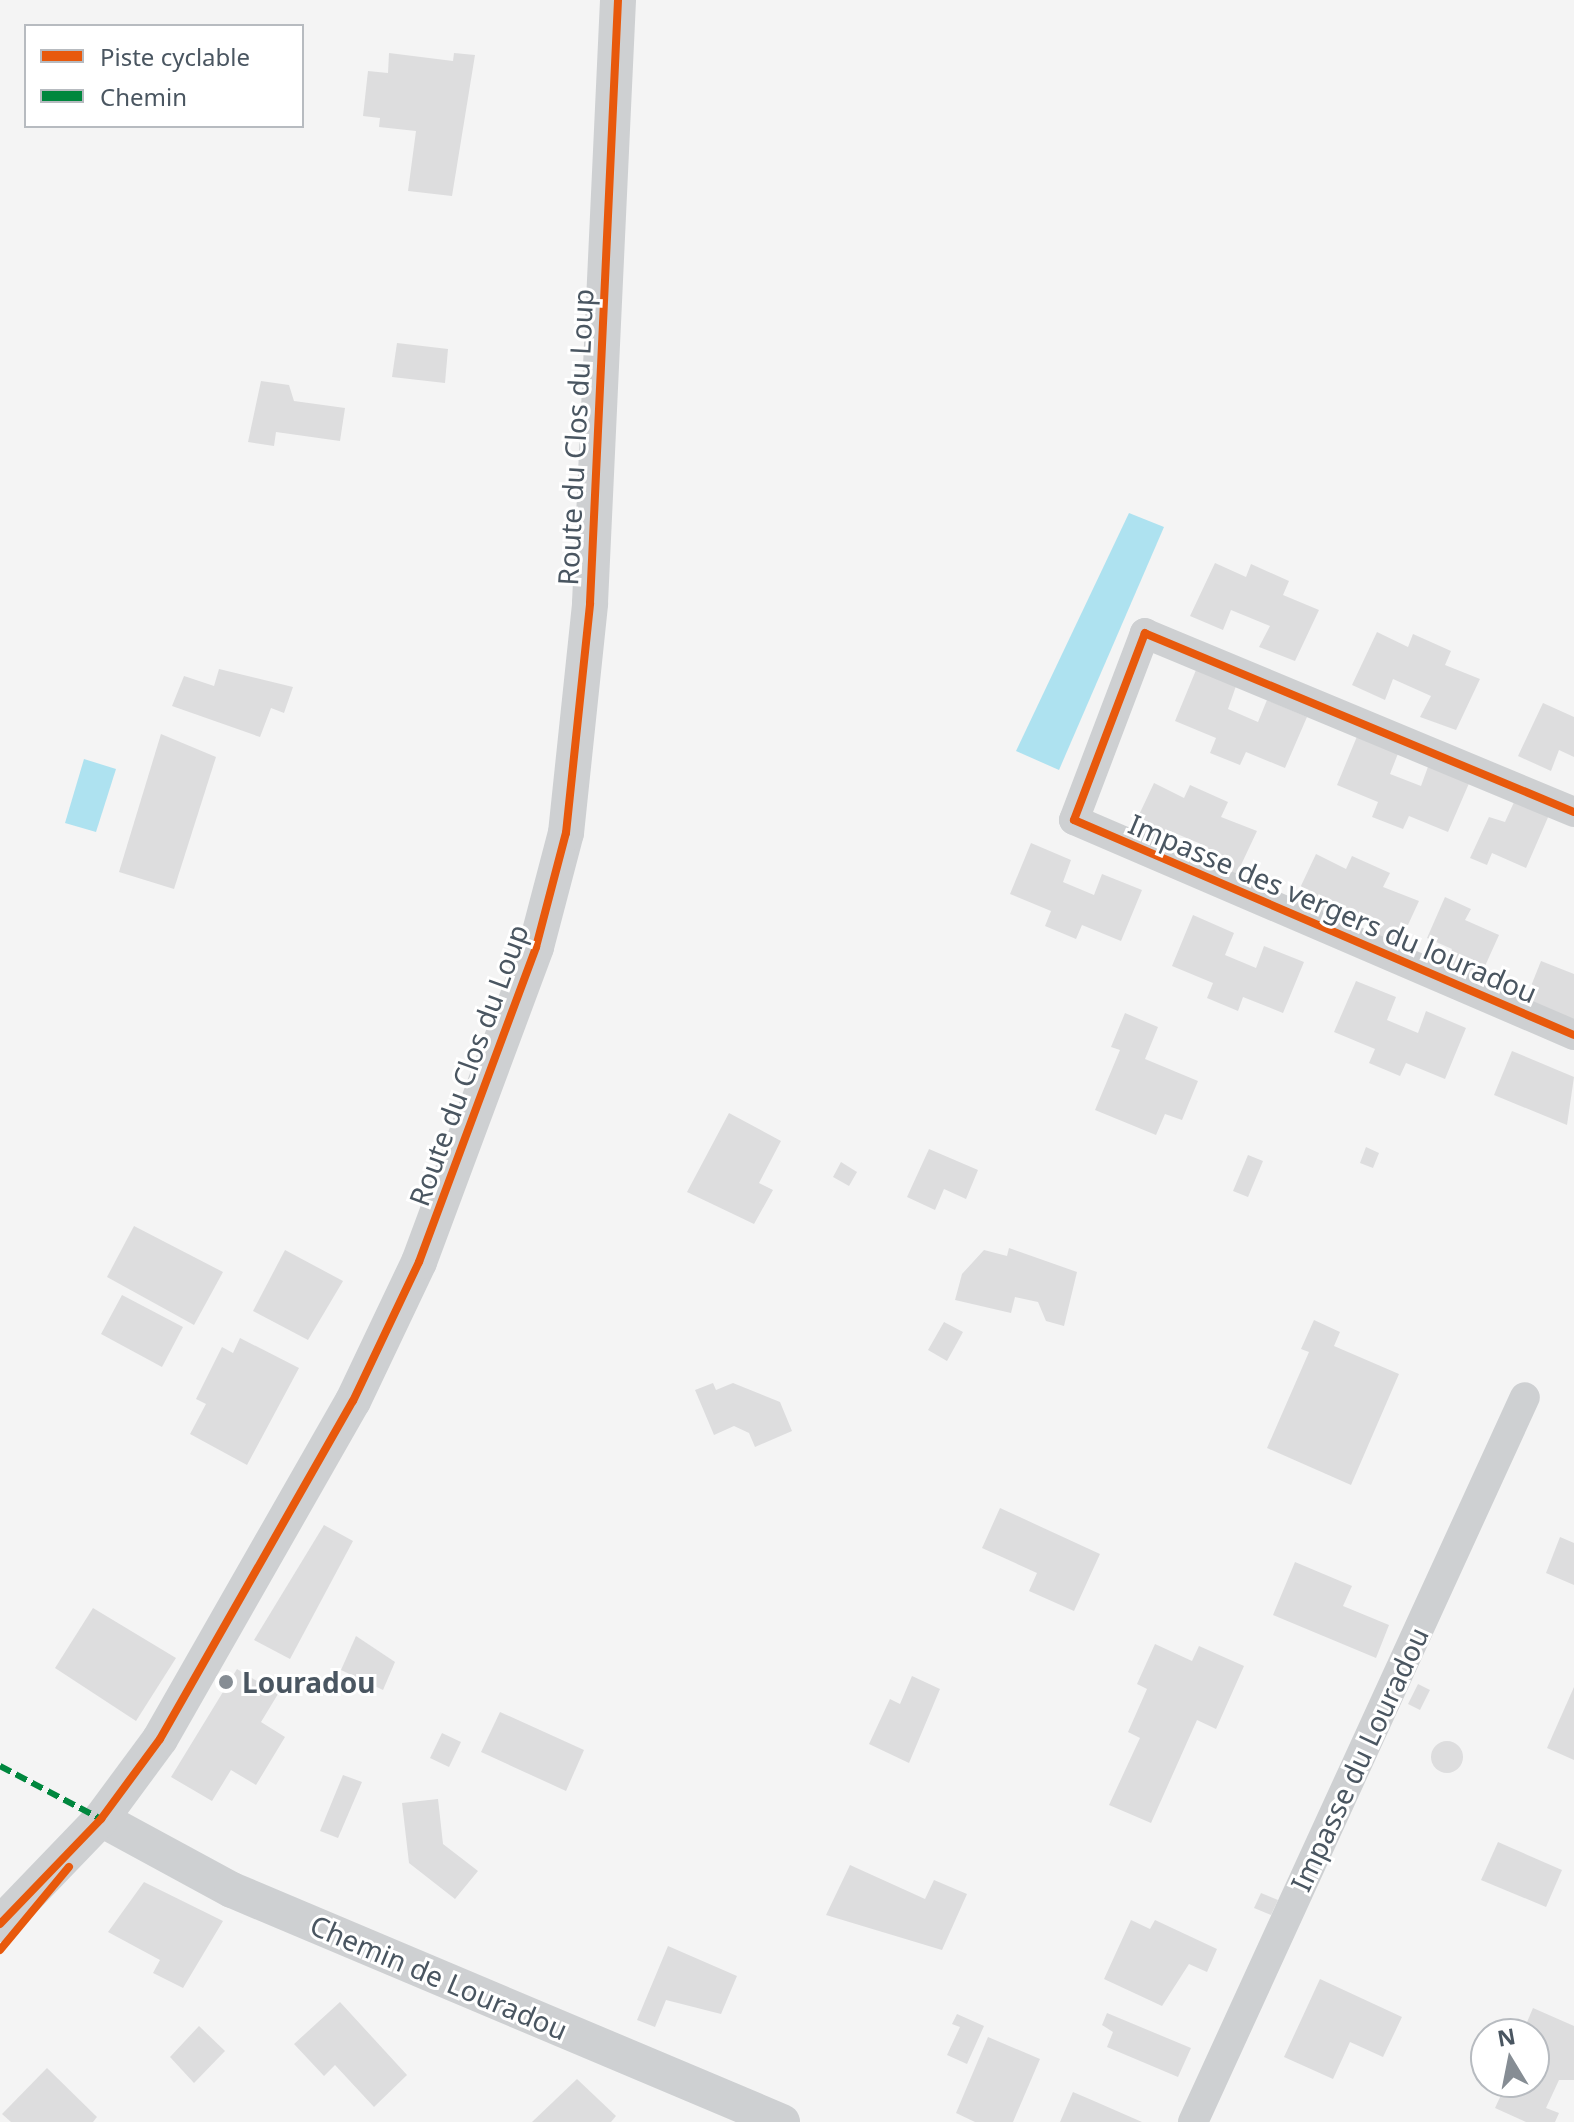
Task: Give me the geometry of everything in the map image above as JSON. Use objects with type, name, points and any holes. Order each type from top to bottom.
[{"type":"street","name":"Route du Clos du Loup","points":[[0,1924],[101,1819],[202,1673],[353,1401],[419,1262],[536,947],[566,833],[590,603],[618,0]]},
{"type":"street","name":"Impasse des vergers du louradou","points":[[1574,812],[1145,633],[1074,820],[1574,1035]]},
{"type":"street","name":"Impasse du Louradou","points":[[1193,2122],[1525,1397]]},
{"type":"street","name":"Chemin de Louradou","points":[[101,1819],[232,1890],[782,2122]]},
{"type":"water","points":[[1129,513],[1164,527],[1059,770],[1016,751]]},
{"type":"water","points":[[84,759],[116,769],[96,832],[65,823]]},
{"type":"building","points":[[389,53],[453,61],[454,53],[475,55],[452,196],[408,191],[416,131],[379,127],[380,118],[363,116],[368,71],[388,73]]},
{"type":"building","points":[[397,343],[448,349],[445,383],[392,377]]},
{"type":"building","points":[[261,381],[289,385],[294,401],[345,408],[340,441],[276,432],[274,446],[248,442]]},
{"type":"building","points":[[1215,563],[1246,577],[1251,564],[1289,581],[1283,595],[1319,610],[1295,661],[1259,647],[1270,626],[1231,610],[1223,630],[1190,616]]},
{"type":"building","points":[[1377,632],[1408,647],[1413,634],[1451,651],[1445,665],[1480,679],[1456,730],[1420,717],[1431,696],[1393,679],[1385,700],[1352,685]]},
{"type":"building","points":[[219,669],[293,687],[284,713],[271,708],[260,737],[172,706],[184,676],[214,686]]},
{"type":"building","points":[[1196,670],[1236,686],[1228,709],[1258,722],[1267,700],[1307,717],[1285,768],[1246,752],[1240,765],[1210,753],[1216,738],[1175,721]]},
{"type":"building","points":[[1543,703],[1574,717],[1574,757],[1559,750],[1551,771],[1518,756]]},
{"type":"building","points":[[161,734],[216,757],[174,889],[119,872]]},
{"type":"building","points":[[1358,734],[1399,751],[1390,774],[1421,786],[1429,764],[1470,781],[1448,832],[1409,816],[1403,829],[1372,817],[1378,802],[1337,785]]},
{"type":"building","points":[[1154,783],[1184,798],[1190,785],[1228,802],[1221,817],[1257,831],[1233,882],[1197,868],[1208,847],[1170,831],[1162,851],[1129,836]]},
{"type":"building","points":[[1515,800],[1549,815],[1526,868],[1492,853],[1487,865],[1470,858],[1489,817],[1505,822]]},
{"type":"building","points":[[1031,843],[1071,860],[1063,882],[1094,895],[1102,874],[1142,890],[1121,941],[1082,925],[1076,939],[1045,926],[1051,911],[1010,894]]},
{"type":"building","points":[[1316,854],[1346,869],[1352,856],[1390,873],[1383,887],[1419,901],[1395,953],[1359,938],[1370,918],[1332,901],[1323,922],[1291,907]]},
{"type":"building","points":[[1445,897],[1471,909],[1465,920],[1499,935],[1476,986],[1442,971],[1452,949],[1427,938]]},
{"type":"building","points":[[1193,915],[1234,933],[1225,955],[1256,968],[1264,946],[1304,962],[1283,1013],[1243,997],[1238,1011],[1207,998],[1213,983],[1172,966]]},
{"type":"building","points":[[1541,961],[1574,974],[1574,1026],[1523,1006]]},
{"type":"building","points":[[1356,981],[1396,997],[1387,1020],[1418,1033],[1426,1011],[1466,1028],[1445,1079],[1406,1063],[1400,1076],[1369,1063],[1375,1049],[1334,1032]]},
{"type":"building","points":[[1125,1013],[1158,1027],[1145,1059],[1198,1081],[1182,1120],[1165,1114],[1156,1135],[1095,1110],[1120,1050],[1111,1047]]},
{"type":"building","points":[[1512,1051],[1574,1077],[1567,1125],[1494,1095]]},
{"type":"building","points":[[729,1113],[781,1141],[759,1183],[773,1190],[754,1224],[687,1192]]},
{"type":"building","points":[[1366,1147],[1379,1153],[1373,1168],[1360,1163]]},
{"type":"building","points":[[929,1149],[978,1170],[966,1199],[944,1189],[935,1210],[907,1197]]},
{"type":"building","points":[[1248,1155],[1263,1161],[1248,1197],[1233,1191]]},
{"type":"building","points":[[841,1162],[857,1172],[849,1186],[833,1177]]},
{"type":"building","points":[[134,1226],[223,1272],[194,1325],[107,1277]]},
{"type":"building","points":[[1009,1248],[1077,1272],[1064,1326],[1046,1321],[1038,1302],[1015,1297],[1011,1313],[955,1300],[962,1274],[984,1250],[1007,1256]]},
{"type":"building","points":[[285,1250],[343,1281],[308,1340],[253,1311]]},
{"type":"building","points":[[122,1295],[183,1327],[162,1367],[101,1334]]},
{"type":"building","points":[[1314,1320],[1340,1332],[1334,1346],[1399,1374],[1351,1485],[1267,1448],[1309,1352],[1301,1349]]},
{"type":"building","points":[[944,1322],[963,1332],[947,1361],[928,1350]]},
{"type":"building","points":[[240,1338],[299,1368],[247,1465],[190,1434],[206,1404],[196,1399],[222,1347],[233,1353]]},
{"type":"building","points":[[713,1383],[716,1390],[733,1383],[780,1402],[792,1431],[755,1447],[749,1433],[734,1426],[714,1435],[695,1390]]},
{"type":"building","points":[[1000,1508],[1100,1554],[1074,1611],[1029,1591],[1037,1573],[982,1548]]},
{"type":"building","points":[[324,1525],[353,1541],[290,1659],[254,1640]]},
{"type":"building","points":[[1560,1537],[1574,1543],[1574,1585],[1546,1573]]},
{"type":"building","points":[[1295,1562],[1352,1586],[1343,1606],[1389,1625],[1376,1658],[1273,1615]]},
{"type":"building","points":[[93,1608],[176,1658],[136,1721],[55,1668]]},
{"type":"building","points":[[356,1636],[395,1662],[383,1690],[341,1670]]},
{"type":"building","points":[[1155,1644],[1192,1661],[1199,1646],[1244,1666],[1216,1729],[1197,1720],[1151,1823],[1109,1805],[1140,1738],[1128,1732],[1147,1689],[1137,1684]]},
{"type":"building","points":[[237,1669],[278,1694],[261,1722],[285,1737],[256,1785],[231,1770],[212,1801],[171,1777]]},
{"type":"building","points":[[912,1676],[940,1689],[909,1763],[869,1744],[890,1699],[900,1704]]},
{"type":"building","points":[[1418,1684],[1430,1690],[1420,1710],[1408,1704]]},
{"type":"building","points":[[1574,1687],[1574,1760],[1547,1748]]},
{"type":"building","points":[[500,1712],[584,1750],[566,1791],[481,1752]]},
{"type":"building","points":[[442,1733],[461,1742],[449,1767],[430,1758]]},
{"type":"building","points":[[1447,1741],[1458,1746],[1463,1757],[1458,1768],[1447,1773],[1436,1768],[1431,1757],[1436,1746]]},
{"type":"building","points":[[343,1775],[362,1782],[338,1838],[320,1831]]},
{"type":"building","points":[[438,1799],[443,1844],[478,1871],[455,1899],[409,1863],[402,1803]]},
{"type":"building","points":[[1498,1842],[1562,1870],[1546,1907],[1481,1880]]},
{"type":"building","points":[[850,1865],[925,1899],[934,1880],[967,1894],[942,1950],[826,1915]]},
{"type":"building","points":[[144,1882],[223,1921],[183,1988],[153,1973],[160,1960],[108,1932]]},
{"type":"building","points":[[1261,1893],[1278,1900],[1271,1915],[1254,1908]]},
{"type":"building","points":[[1131,1920],[1150,1929],[1155,1920],[1217,1949],[1207,1972],[1189,1964],[1162,2006],[1104,1979]]},
{"type":"building","points":[[668,1946],[737,1976],[721,2014],[666,2000],[655,2027],[637,2020]]},
{"type":"building","points":[[1320,1979],[1402,2017],[1383,2057],[1350,2042],[1333,2079],[1284,2057]]},
{"type":"building","points":[[340,2002],[407,2075],[374,2107],[335,2065],[324,2076],[294,2044]]},
{"type":"building","points":[[1533,2008],[1574,2026],[1574,2080],[1559,2080],[1546,2108],[1559,2113],[1555,2122],[1526,2122],[1495,2108],[1500,2098],[1550,2098],[1550,2018],[1529,2018]]},
{"type":"building","points":[[1107,2013],[1191,2048],[1178,2077],[1107,2047],[1113,2032],[1102,2025]]},
{"type":"building","points":[[957,2014],[984,2026],[967,2064],[947,2055],[960,2027],[952,2024]]},
{"type":"building","points":[[199,2026],[225,2051],[194,2083],[170,2057]]},
{"type":"building","points":[[988,2037],[1040,2059],[1013,2122],[975,2122],[956,2113]]},
{"type":"building","points":[[47,2068],[97,2117],[93,2122],[11,2122],[2,2114]]},
{"type":"building","points":[[577,2079],[616,2116],[611,2122],[532,2122]]},
{"type":"building","points":[[1073,2092],[1094,2101],[1142,2122],[1060,2122]]},
{"type":"marked path","points":[[0,1766],[101,1819]]},
{"type":"cycle path","points":[[0,1924],[101,1819],[160,1739],[353,1401],[419,1262],[536,947],[566,833],[590,603],[618,0]]},
{"type":"cycle path","points":[[1574,812],[1145,633],[1074,820],[1574,1035]]},
{"type":"cycle path","points":[[0,1950],[69,1867]]},
{"type":"place","name":"Louradou","points":[[226,1682]]}]
